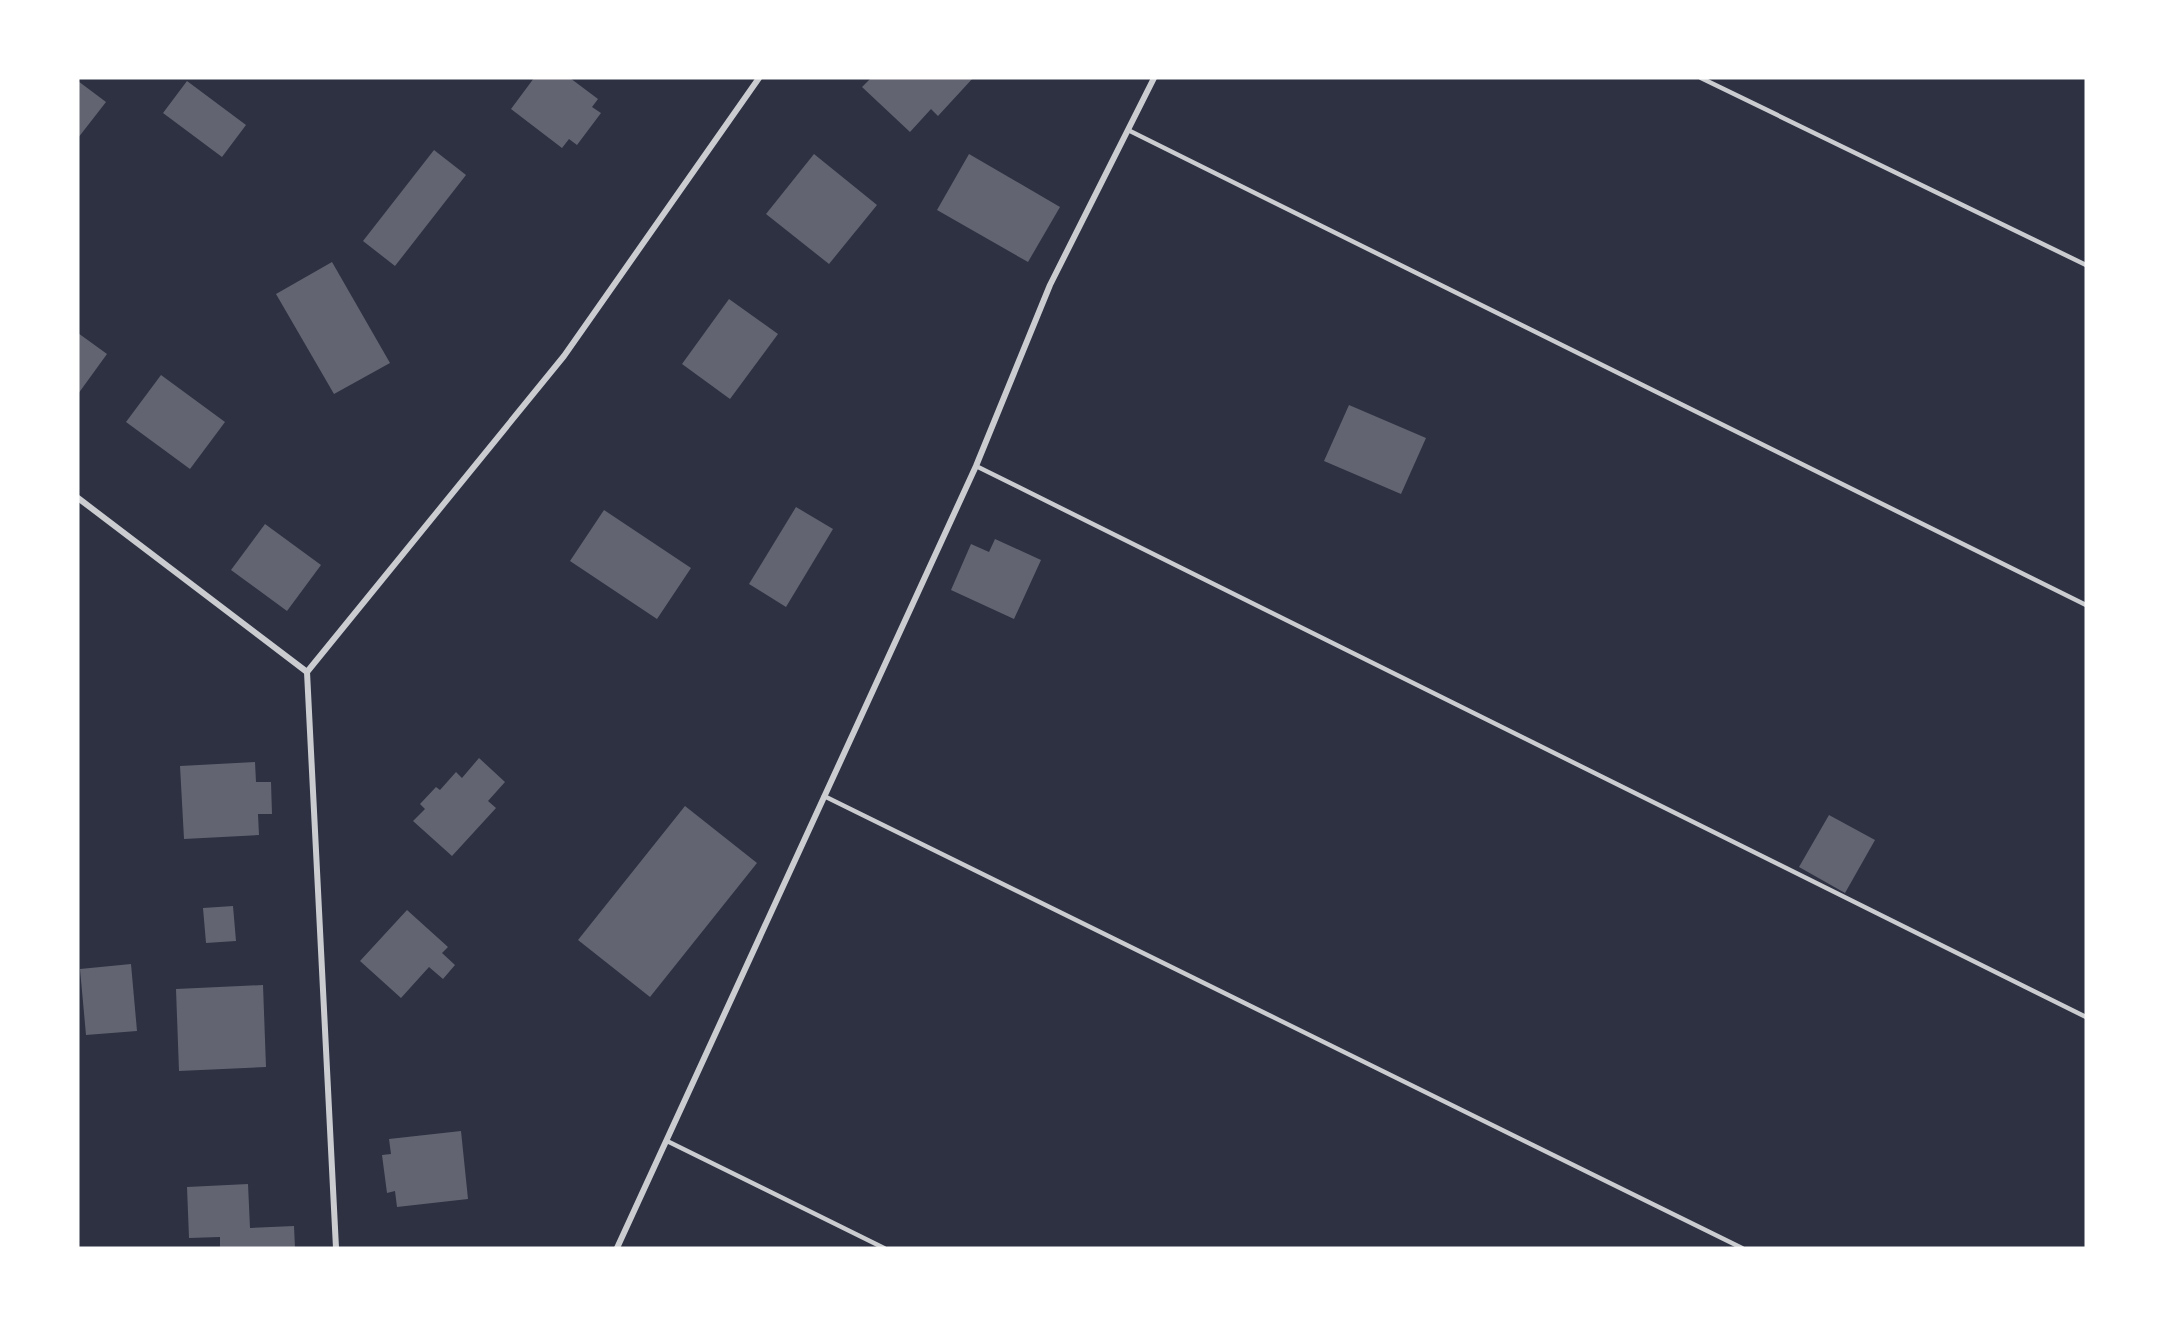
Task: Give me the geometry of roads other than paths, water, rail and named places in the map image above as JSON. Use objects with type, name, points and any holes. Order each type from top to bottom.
[{"type":"street","points":[[336,1248],[307,672],[564,356],[759,78]]},
{"type":"street","points":[[617,1248],[976,466],[1050,285],[1154,78]]},
{"type":"street","points":[[78,498],[307,672]]},
{"type":"lane","points":[[1701,78],[2086,266]]},
{"type":"lane","points":[[1128,130],[2086,605]]},
{"type":"lane","points":[[976,466],[2086,1017]]},
{"type":"lane","points":[[824,796],[1742,1248]]},
{"type":"lane","points":[[667,1141],[884,1248]]}]
